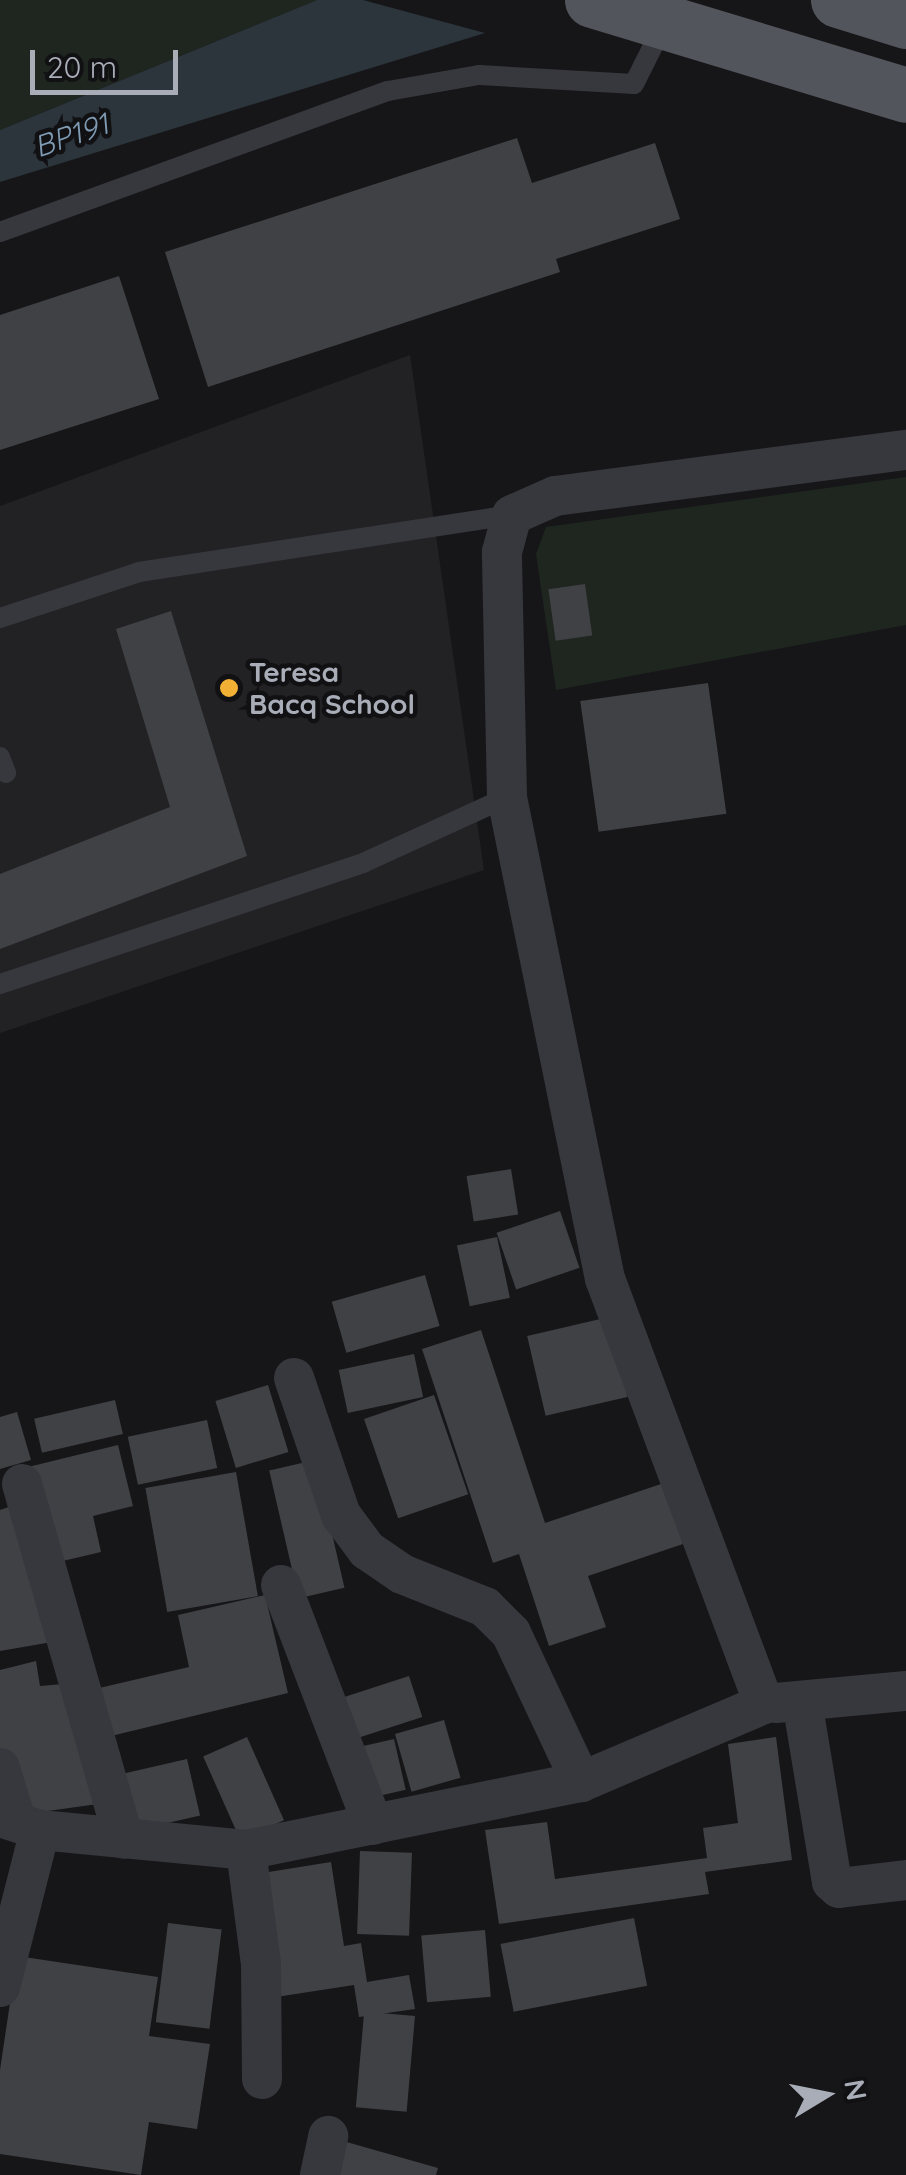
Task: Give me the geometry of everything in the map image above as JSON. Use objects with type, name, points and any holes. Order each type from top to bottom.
[{"type":"main road","points":[[592,0],[906,95]]},
{"type":"main road","points":[[838,0],[904,26]]},
{"type":"street","points":[[906,450],[555,496],[512,515],[502,552],[508,796],[605,1280],[783,1702],[832,1882],[839,1888],[906,1880]]},
{"type":"street","points":[[294,1378],[342,1515],[378,1558],[485,1607],[512,1632],[581,1782]]},
{"type":"street","points":[[22,1484],[124,1839]]},
{"type":"street","points":[[280,1585],[373,1824]]},
{"type":"street","points":[[19,1823],[124,1839],[246,1850],[581,1782],[783,1702],[906,1691]]},
{"type":"street","points":[[0,1768],[19,1823],[0,1987]]},
{"type":"street","points":[[246,1850],[261,1964],[262,2079]]},
{"type":"street","points":[[320,2175],[328,2136]]},
{"type":"lane","points":[[0,232],[388,91],[480,75],[634,84],[665,22]]},
{"type":"lane","points":[[0,618],[140,572],[512,515]]},
{"type":"lane","points":[[0,984],[363,863],[508,796]]},
{"type":"shaded area","points":[[0,0],[317,0],[0,130]]},
{"type":"shaded area","name":"Teresa Bacq School","points":[[410,355],[484,870],[0,1033],[0,506]]},
{"type":"shaded area","points":[[906,477],[906,625],[556,690],[536,554],[546,527]]},
{"type":"water","name":"BP191","points":[[317,0],[363,0],[485,33],[0,182],[0,130]]},
{"type":"building","points":[[517,138],[532,183],[655,143],[680,219],[556,259],[560,272],[208,387],[165,252]]},
{"type":"building","points":[[119,276],[159,399],[0,450],[0,315]]},
{"type":"building","points":[[585,584],[592,635],[556,641],[548,589]]},
{"type":"building","points":[[171,611],[247,856],[0,949],[0,874],[170,807],[116,629]]},
{"type":"building","points":[[708,683],[726,814],[599,832],[580,701]]},
{"type":"building","points":[[511,1169],[518,1214],[474,1221],[467,1176]]},
{"type":"building","points":[[560,1211],[580,1268],[516,1290],[497,1233]]},
{"type":"building","points":[[497,1237],[510,1298],[470,1306],[457,1246]]},
{"type":"building","points":[[425,1275],[440,1326],[346,1353],[332,1302]]},
{"type":"building","points":[[609,1317],[627,1397],[546,1416],[527,1336]]},
{"type":"building","points":[[481,1330],[545,1523],[664,1483],[683,1544],[588,1576],[606,1627],[549,1646],[519,1554],[493,1563],[422,1349]]},
{"type":"building","points":[[414,1354],[423,1397],[348,1413],[339,1370]]},
{"type":"building","points":[[268,1385],[288,1452],[236,1468],[215,1401]]},
{"type":"building","points":[[434,1395],[468,1494],[398,1518],[364,1419]]},
{"type":"building","points":[[115,1400],[123,1434],[42,1453],[34,1419]]},
{"type":"building","points":[[17,1412],[31,1460],[0,1469],[0,1417]]},
{"type":"building","points":[[207,1420],[217,1468],[138,1485],[128,1437]]},
{"type":"building","points":[[118,1445],[133,1506],[93,1516],[101,1552],[50,1564],[24,1468]]},
{"type":"building","points":[[315,1460],[344,1588],[299,1598],[269,1471]]},
{"type":"building","points":[[236,1472],[258,1596],[167,1612],[145,1488]]},
{"type":"building","points":[[17,1504],[58,1641],[0,1651],[0,1510]]},
{"type":"building","points":[[265,1595],[288,1693],[107,1737],[95,1689],[189,1667],[178,1615]]},
{"type":"building","points":[[36,1661],[40,1686],[75,1683],[98,1804],[19,1815],[0,1750],[0,1670]]},
{"type":"building","points":[[409,1676],[422,1717],[354,1739],[341,1698]]},
{"type":"building","points":[[444,1720],[461,1778],[412,1792],[395,1734]]},
{"type":"building","points":[[247,1737],[284,1820],[240,1840],[203,1757]]},
{"type":"building","points":[[776,1737],[792,1860],[705,1872],[709,1894],[499,1924],[485,1830],[547,1822],[555,1879],[707,1858],[703,1828],[738,1823],[728,1744]]},
{"type":"building","points":[[394,1739],[406,1790],[369,1798],[357,1748]]},
{"type":"building","points":[[187,1759],[200,1816],[136,1830],[123,1774]]},
{"type":"building","points":[[360,1851],[412,1853],[409,1936],[357,1934]]},
{"type":"building","points":[[331,1862],[344,1946],[361,1943],[367,1982],[409,1975],[415,2009],[359,2017],[354,1985],[276,1997],[256,1874]]},
{"type":"building","points":[[634,1918],[647,1986],[514,2012],[500,1944]]},
{"type":"building","points":[[168,1923],[222,1930],[209,2029],[156,2022]]},
{"type":"building","points":[[485,1930],[491,1997],[427,2002],[421,1936]]},
{"type":"building","points":[[17,1956],[158,1977],[149,2036],[210,2044],[197,2129],[149,2122],[141,2175],[0,2154],[0,2070]]},
{"type":"building","points":[[364,2012],[415,2016],[407,2112],[356,2107]]},
{"type":"building","points":[[343,2141],[438,2168],[436,2175],[334,2175]]},
{"type":"place","name":"Teresa Bacq School","points":[[229,688]]}]
